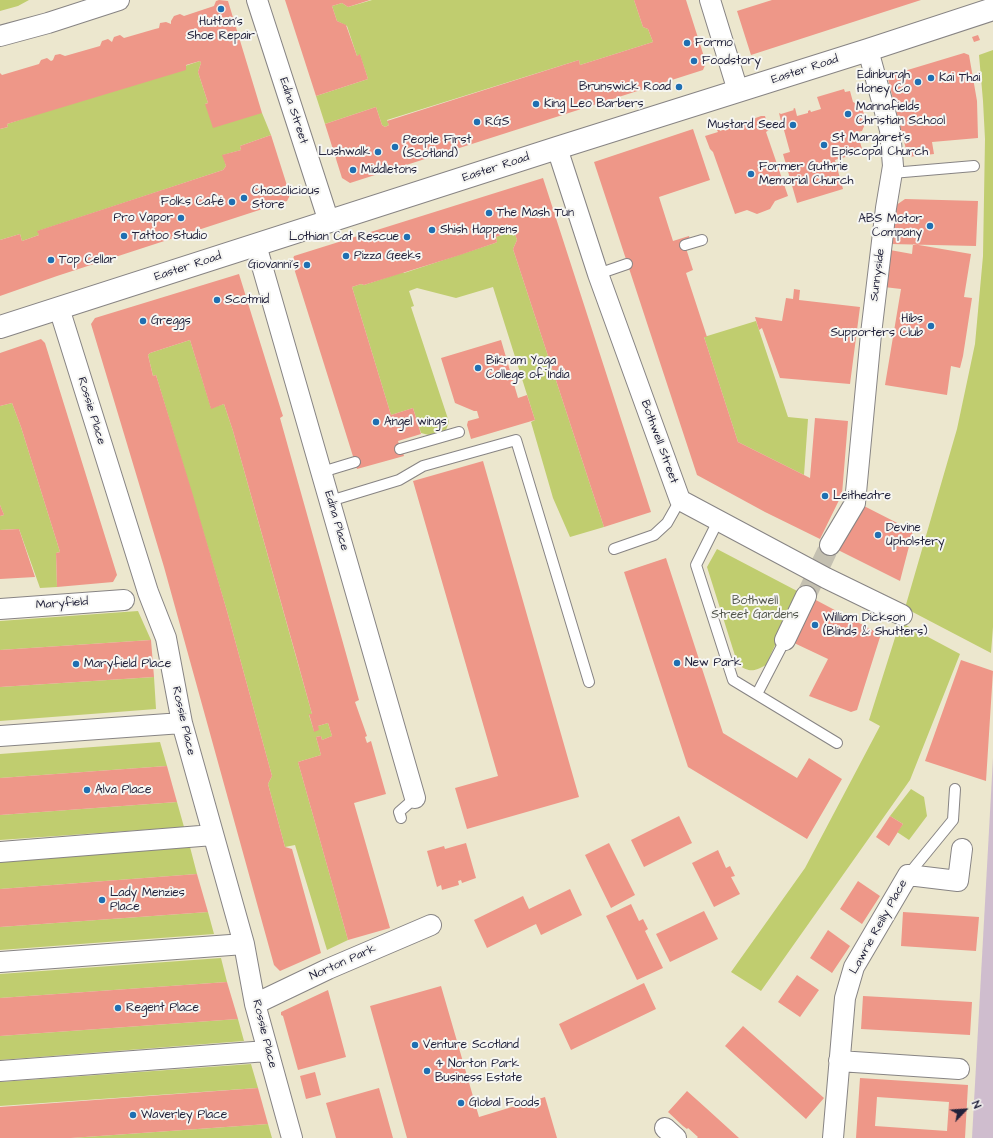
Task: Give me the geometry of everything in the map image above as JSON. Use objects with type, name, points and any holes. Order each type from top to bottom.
[{"type":"street","points":[[0,36],[48,23],[117,0]]},
{"type":"street","name":"Edina Street","points":[[257,0],[329,222]]},
{"type":"street","points":[[710,0],[738,91]]},
{"type":"street","name":"Easter Road","points":[[0,327],[993,9]]},
{"type":"street","name":"Sunnyside","points":[[830,545],[855,503],[871,334],[893,166],[890,130],[868,50]]},
{"type":"street","name":"Bothwell Street","points":[[558,148],[598,274],[680,500],[826,578],[902,615]]},
{"type":"street","name":"Edina Place","points":[[256,245],[415,798]]},
{"type":"street","name":"Rossie Place","points":[[59,308],[148,592],[166,638],[182,723],[244,944],[255,1004],[292,1138]]},
{"type":"street","points":[[785,640],[806,596]]},
{"type":"street","name":"Maryfield","points":[[0,609],[124,600]]},
{"type":"street","points":[[0,736],[182,723]]},
{"type":"street","points":[[0,852],[214,836]]},
{"type":"street","name":"Lawrie Reilly Place","points":[[833,1138],[845,998],[854,967],[908,875],[958,881],[962,848]]},
{"type":"street","name":"Norton Park","points":[[255,1004],[328,969],[431,925]]},
{"type":"street","points":[[0,962],[244,944]]},
{"type":"street","points":[[0,1071],[267,1051]]},
{"type":"street","points":[[839,1061],[959,1068]]},
{"type":"lane","points":[[892,173],[974,166]]},
{"type":"lane","points":[[685,245],[702,240]]},
{"type":"lane","points":[[598,274],[628,264]]},
{"type":"lane","points":[[400,449],[459,432]]},
{"type":"lane","points":[[330,501],[399,480],[423,466],[516,440],[589,682]]},
{"type":"lane","points":[[322,472],[355,462]]},
{"type":"lane","points":[[614,549],[654,535],[667,523],[680,500]]},
{"type":"lane","points":[[718,521],[696,565],[734,680],[836,743]]},
{"type":"lane","points":[[757,694],[785,640]]},
{"type":"lane","points":[[908,875],[953,820],[954,789]]},
{"type":"lane","points":[[401,818],[399,812],[415,798]]},
{"type":"shaded area","points":[[993,758],[993,1138],[972,1138]]},
{"type":"green space","points":[[0,0],[29,0],[18,6],[0,11]]},
{"type":"green space","points":[[372,0],[634,0],[643,27],[648,29],[653,42],[580,65],[579,60],[387,120],[389,125],[385,127],[382,125],[376,107],[325,124],[316,96],[368,79],[360,55],[357,56],[347,26],[337,21],[332,6],[342,3],[348,7]]},
{"type":"green space","points":[[993,50],[993,627],[991,653],[905,608],[957,429],[975,344],[983,256],[985,139],[979,55]]},
{"type":"green space","points":[[200,61],[201,63],[198,72],[208,103],[205,104],[262,113],[271,135],[240,146],[241,150],[223,155],[226,166],[223,170],[38,231],[39,235],[22,241],[20,234],[0,240],[0,129],[8,127],[7,124]]},
{"type":"green space","points":[[510,232],[515,234],[517,240],[513,249],[604,527],[570,537],[553,498],[531,422],[535,420],[493,287],[456,298],[417,288],[409,291],[414,306],[411,307],[449,422],[446,430],[429,435],[421,433],[413,408],[391,415],[352,287],[361,284],[364,285],[403,272],[404,273],[495,243],[497,242],[496,237]]},
{"type":"green space","points":[[756,321],[788,417],[808,419],[804,475],[738,442],[704,337]]},
{"type":"green space","points":[[190,340],[211,408],[224,404],[233,431],[312,714],[309,715],[314,731],[318,726],[328,723],[332,736],[322,740],[321,736],[316,737],[321,755],[298,762],[348,940],[327,950],[295,845],[285,847],[268,784],[272,776],[227,611],[156,375],[153,376],[148,355],[150,353]]},
{"type":"green space","points":[[12,403],[21,427],[60,552],[56,553],[57,587],[40,588],[19,529],[0,530],[0,516],[4,515],[0,505],[0,406]]},
{"type":"green space","name":"Bothwell Street Gardens","points":[[717,549],[799,592],[766,665],[758,669],[749,670],[738,665],[707,567]]},
{"type":"green space","points":[[138,611],[151,640],[0,650],[0,621]]},
{"type":"green space","points":[[900,622],[960,654],[910,780],[761,991],[731,972],[805,868],[880,726],[869,720]]},
{"type":"green space","points":[[154,677],[156,709],[0,721],[0,687]]},
{"type":"green space","points":[[160,742],[167,766],[0,778],[0,754]]},
{"type":"green space","points":[[911,789],[924,797],[927,816],[909,840],[897,832],[903,824],[890,816]]},
{"type":"green space","points":[[177,802],[184,827],[0,840],[0,815]]},
{"type":"green space","points":[[190,847],[197,874],[0,889],[0,862]]},
{"type":"green space","points":[[208,912],[214,934],[0,950],[0,927]]},
{"type":"green space","points":[[221,958],[227,982],[0,998],[0,974]]},
{"type":"green space","points":[[238,1019],[244,1041],[0,1060],[0,1036]]},
{"type":"green space","points":[[251,1064],[258,1088],[0,1106],[0,1082]]},
{"type":"green space","points":[[268,1124],[272,1138],[71,1138]]},
{"type":"building","points":[[285,0],[370,0],[348,7],[342,3],[332,6],[337,21],[346,25],[357,56],[360,54],[368,79],[316,96]]},
{"type":"building","points":[[634,0],[686,0],[706,63],[703,70],[350,183],[342,178],[325,124],[376,107],[382,125],[385,127],[389,125],[387,121],[459,98],[579,60],[580,65],[653,42],[648,29],[643,27]]},
{"type":"building","points":[[772,0],[921,0],[751,55],[737,11]]},
{"type":"building","points":[[216,1],[228,1],[262,113],[213,128],[205,104],[208,103],[198,72],[201,63],[200,61],[186,65],[186,70],[7,124],[8,127],[0,129],[0,73],[2,75],[39,64],[41,60],[47,58],[51,61],[55,55],[60,54],[65,56],[100,46],[102,41],[108,39],[112,42],[114,37],[120,35],[124,38],[159,28],[160,23],[166,22],[171,24],[174,16],[180,14],[184,16],[214,6]]},
{"type":"building","points":[[978,35],[980,40],[974,42],[972,37]]},
{"type":"building","points":[[964,53],[969,55],[977,101],[978,138],[932,142],[934,154],[908,157],[888,79],[891,75]]},
{"type":"building","name":"St Margaret's Episcopal Church","points":[[844,89],[845,92],[850,91],[853,102],[862,107],[866,122],[862,131],[857,132],[863,152],[835,160],[843,189],[797,203],[783,154],[790,152],[782,123],[780,124],[779,122],[781,121],[779,113],[781,114],[794,110],[793,109],[795,108],[797,116],[808,113],[810,110],[811,112],[821,109],[817,97]]},
{"type":"building","name":"Former Guthrie Memorial Church","points":[[761,116],[765,116],[769,130],[766,132],[788,196],[775,201],[770,209],[757,214],[747,210],[735,214],[713,152],[710,149],[705,136],[718,132],[717,130],[719,129],[720,131]]},
{"type":"building","points":[[693,129],[710,180],[659,197],[673,241],[689,236],[690,240],[684,242],[693,270],[686,273],[707,337],[704,337],[738,442],[810,478],[815,418],[848,421],[842,494],[820,539],[765,512],[697,475],[594,162]]},
{"type":"building","points":[[271,135],[290,195],[287,201],[0,296],[0,240],[20,234],[22,241],[39,235],[37,231],[223,170],[226,166],[222,155],[241,150],[240,146]]},
{"type":"building","points":[[543,178],[651,512],[604,527],[513,249],[517,240],[515,234],[510,232],[496,237],[497,242],[495,243],[364,285],[361,284],[352,287],[391,415],[413,408],[421,434],[398,441],[404,456],[357,469],[292,262],[294,256]]},
{"type":"building","points":[[905,199],[978,201],[976,246],[891,244],[892,208]]},
{"type":"building","name":"Hibs Supporters Club","points":[[913,244],[971,254],[964,297],[972,298],[963,356],[960,368],[951,366],[947,395],[885,385],[901,289],[884,287],[890,250],[912,254]]},
{"type":"building","points":[[239,274],[283,416],[280,418],[359,700],[355,702],[367,736],[365,737],[367,743],[371,741],[386,794],[354,803],[390,928],[348,940],[298,762],[321,755],[316,737],[321,736],[322,740],[332,736],[328,723],[318,726],[319,730],[314,732],[309,714],[312,714],[233,431],[224,404],[211,409],[190,340],[150,353],[148,355],[153,376],[156,375],[227,611],[272,776],[268,784],[285,847],[292,849],[321,953],[280,971],[274,965],[164,567],[91,324],[95,318]]},
{"type":"building","points":[[794,289],[800,290],[799,300],[860,307],[850,384],[780,378],[762,328],[759,330],[755,317],[782,321],[786,298],[793,299]]},
{"type":"building","points":[[41,339],[45,343],[117,575],[113,582],[57,587],[56,553],[60,552],[21,427],[12,403],[0,406],[0,353]]},
{"type":"building","points":[[501,340],[518,398],[527,395],[535,420],[471,439],[467,425],[468,421],[479,418],[477,411],[455,403],[441,358]]},
{"type":"building","points":[[483,461],[579,797],[467,829],[455,788],[498,776],[413,481]]},
{"type":"building","points":[[0,505],[4,515],[0,516]]},
{"type":"building","points":[[862,505],[913,531],[900,581],[838,550]]},
{"type":"building","points":[[19,529],[35,577],[0,579],[0,530]]},
{"type":"building","name":"New Park","points":[[666,558],[723,733],[797,778],[809,758],[842,779],[807,839],[688,767],[624,572]]},
{"type":"building","points":[[814,599],[878,633],[880,637],[857,710],[851,712],[809,696],[828,659],[792,642]]},
{"type":"building","name":"Maryfield Place","points":[[151,640],[154,677],[0,687],[0,650]]},
{"type":"building","points":[[961,660],[993,671],[986,781],[925,761]]},
{"type":"building","name":"Alva Place","points":[[167,766],[177,802],[0,815],[0,778]]},
{"type":"building","points":[[679,816],[692,843],[644,867],[631,840]]},
{"type":"building","points":[[890,816],[903,824],[889,846],[876,837]]},
{"type":"building","points":[[466,843],[476,878],[462,883],[461,880],[458,881],[459,885],[442,890],[441,885],[437,887],[427,851],[444,846],[445,849]]},
{"type":"building","points":[[609,843],[635,895],[611,908],[585,855]]},
{"type":"building","points":[[718,850],[726,868],[730,866],[735,876],[731,877],[740,894],[714,907],[692,863]]},
{"type":"building","name":"Lady Menzies Place","points":[[197,874],[208,912],[0,927],[0,889]]},
{"type":"building","points":[[858,881],[880,896],[862,924],[840,909]]},
{"type":"building","points":[[570,889],[582,915],[541,935],[536,924],[487,948],[474,920],[523,896],[529,909]]},
{"type":"building","points":[[631,904],[639,921],[643,919],[648,929],[645,931],[663,968],[637,980],[606,916]]},
{"type":"building","points":[[704,911],[718,939],[670,962],[656,934]]},
{"type":"building","points":[[903,912],[979,917],[976,951],[901,946]]},
{"type":"building","points":[[828,930],[850,946],[832,973],[810,958]]},
{"type":"building","points":[[797,975],[819,990],[800,1017],[778,1002]]},
{"type":"building","name":"Regent Place","points":[[227,982],[238,1019],[0,1036],[0,998]]},
{"type":"building","points":[[644,983],[656,1009],[571,1050],[559,1024]]},
{"type":"building","name":"4 Norton Park Business Estate","points":[[441,986],[479,1117],[545,1097],[557,1138],[407,1138],[370,1006]]},
{"type":"building","points":[[328,990],[346,1057],[298,1070],[281,1012]]},
{"type":"building","points":[[863,996],[972,1002],[970,1035],[861,1029]]},
{"type":"building","points":[[743,1026],[824,1098],[806,1119],[725,1046]]},
{"type":"building","points":[[315,1072],[321,1095],[306,1099],[300,1076]]},
{"type":"building","points":[[860,1078],[968,1085],[965,1138],[856,1138]],"holes":[[[877,1097],[949,1102],[947,1131],[875,1126]]]},
{"type":"building","name":"Waverley Place","points":[[258,1088],[268,1124],[71,1138],[0,1138],[0,1107]]},
{"type":"building","points":[[379,1088],[393,1138],[336,1138],[326,1103]]},
{"type":"building","points":[[687,1091],[739,1138],[697,1138],[698,1137],[688,1128],[687,1129],[683,1126],[668,1112]]},
{"type":"tunnel","points":[[806,596],[830,545]]},
{"type":"place","name":"Hutton's Shoe Repair","points":[[221,9]]},
{"type":"place","name":"Formo","points":[[687,43]]},
{"type":"place","name":"Foodstory","points":[[694,61]]},
{"type":"place","name":"Kai Thai","points":[[931,78]]},
{"type":"place","name":"Edinburgh Honey Co","points":[[918,82]]},
{"type":"place","name":"Brunswick Road","points":[[679,87]]},
{"type":"place","name":"King Leo Barbers","points":[[536,104]]},
{"type":"place","name":"Mannafields Christian School","points":[[848,114]]},
{"type":"place","name":"RGS","points":[[477,122]]},
{"type":"place","name":"Mustard Seed","points":[[793,125]]},
{"type":"place","name":"St Margaret's Episcopal Church","points":[[824,145]]},
{"type":"place","name":"People First (Scotland)","points":[[395,147]]},
{"type":"place","name":"Lushwalk","points":[[378,152]]},
{"type":"place","name":"Middletons","points":[[353,170]]},
{"type":"place","name":"Former Guthrie Memorial Church","points":[[751,174]]},
{"type":"place","name":"Chocolicious Store","points":[[244,198]]},
{"type":"place","name":"Folks Café","points":[[232,202]]},
{"type":"place","name":"The Mash Tun","points":[[489,213]]},
{"type":"place","name":"Pro Vapor","points":[[181,218]]},
{"type":"place","name":"ABS Motor Company","points":[[930,226]]},
{"type":"place","name":"Shish Happens","points":[[432,230]]},
{"type":"place","name":"Tattoo Studio","points":[[124,236]]},
{"type":"place","name":"Lothian Cat Rescue","points":[[407,237]]},
{"type":"place","name":"Pizza Geeks","points":[[346,256]]},
{"type":"place","name":"Top Cellar","points":[[51,260]]},
{"type":"place","name":"Giovanni's","points":[[307,265]]},
{"type":"place","name":"Scotmid","points":[[217,300]]},
{"type":"place","name":"Greggs","points":[[143,321]]},
{"type":"place","name":"Hibs Supporters Club","points":[[931,326]]},
{"type":"place","name":"Bikram Yoga College of India","points":[[478,368]]},
{"type":"place","name":"Angel wings","points":[[376,422]]},
{"type":"place","name":"Leitheatre","points":[[825,496]]},
{"type":"place","name":"Devine Upholstery","points":[[878,535]]},
{"type":"place","name":"William Dickson (Blinds & Shutters)","points":[[815,625]]},
{"type":"place","name":"New Park","points":[[677,663]]},
{"type":"place","name":"Maryfield Place","points":[[76,664]]},
{"type":"place","name":"Alva Place","points":[[87,790]]},
{"type":"place","name":"Lady Menzies Place","points":[[102,900]]},
{"type":"place","name":"Regent Place","points":[[118,1008]]},
{"type":"place","name":"Venture Scotland","points":[[415,1045]]},
{"type":"place","name":"4 Norton Park Business Estate","points":[[427,1071]]},
{"type":"place","name":"Global Foods","points":[[461,1103]]},
{"type":"place","name":"Waverley Place","points":[[133,1115]]}]
